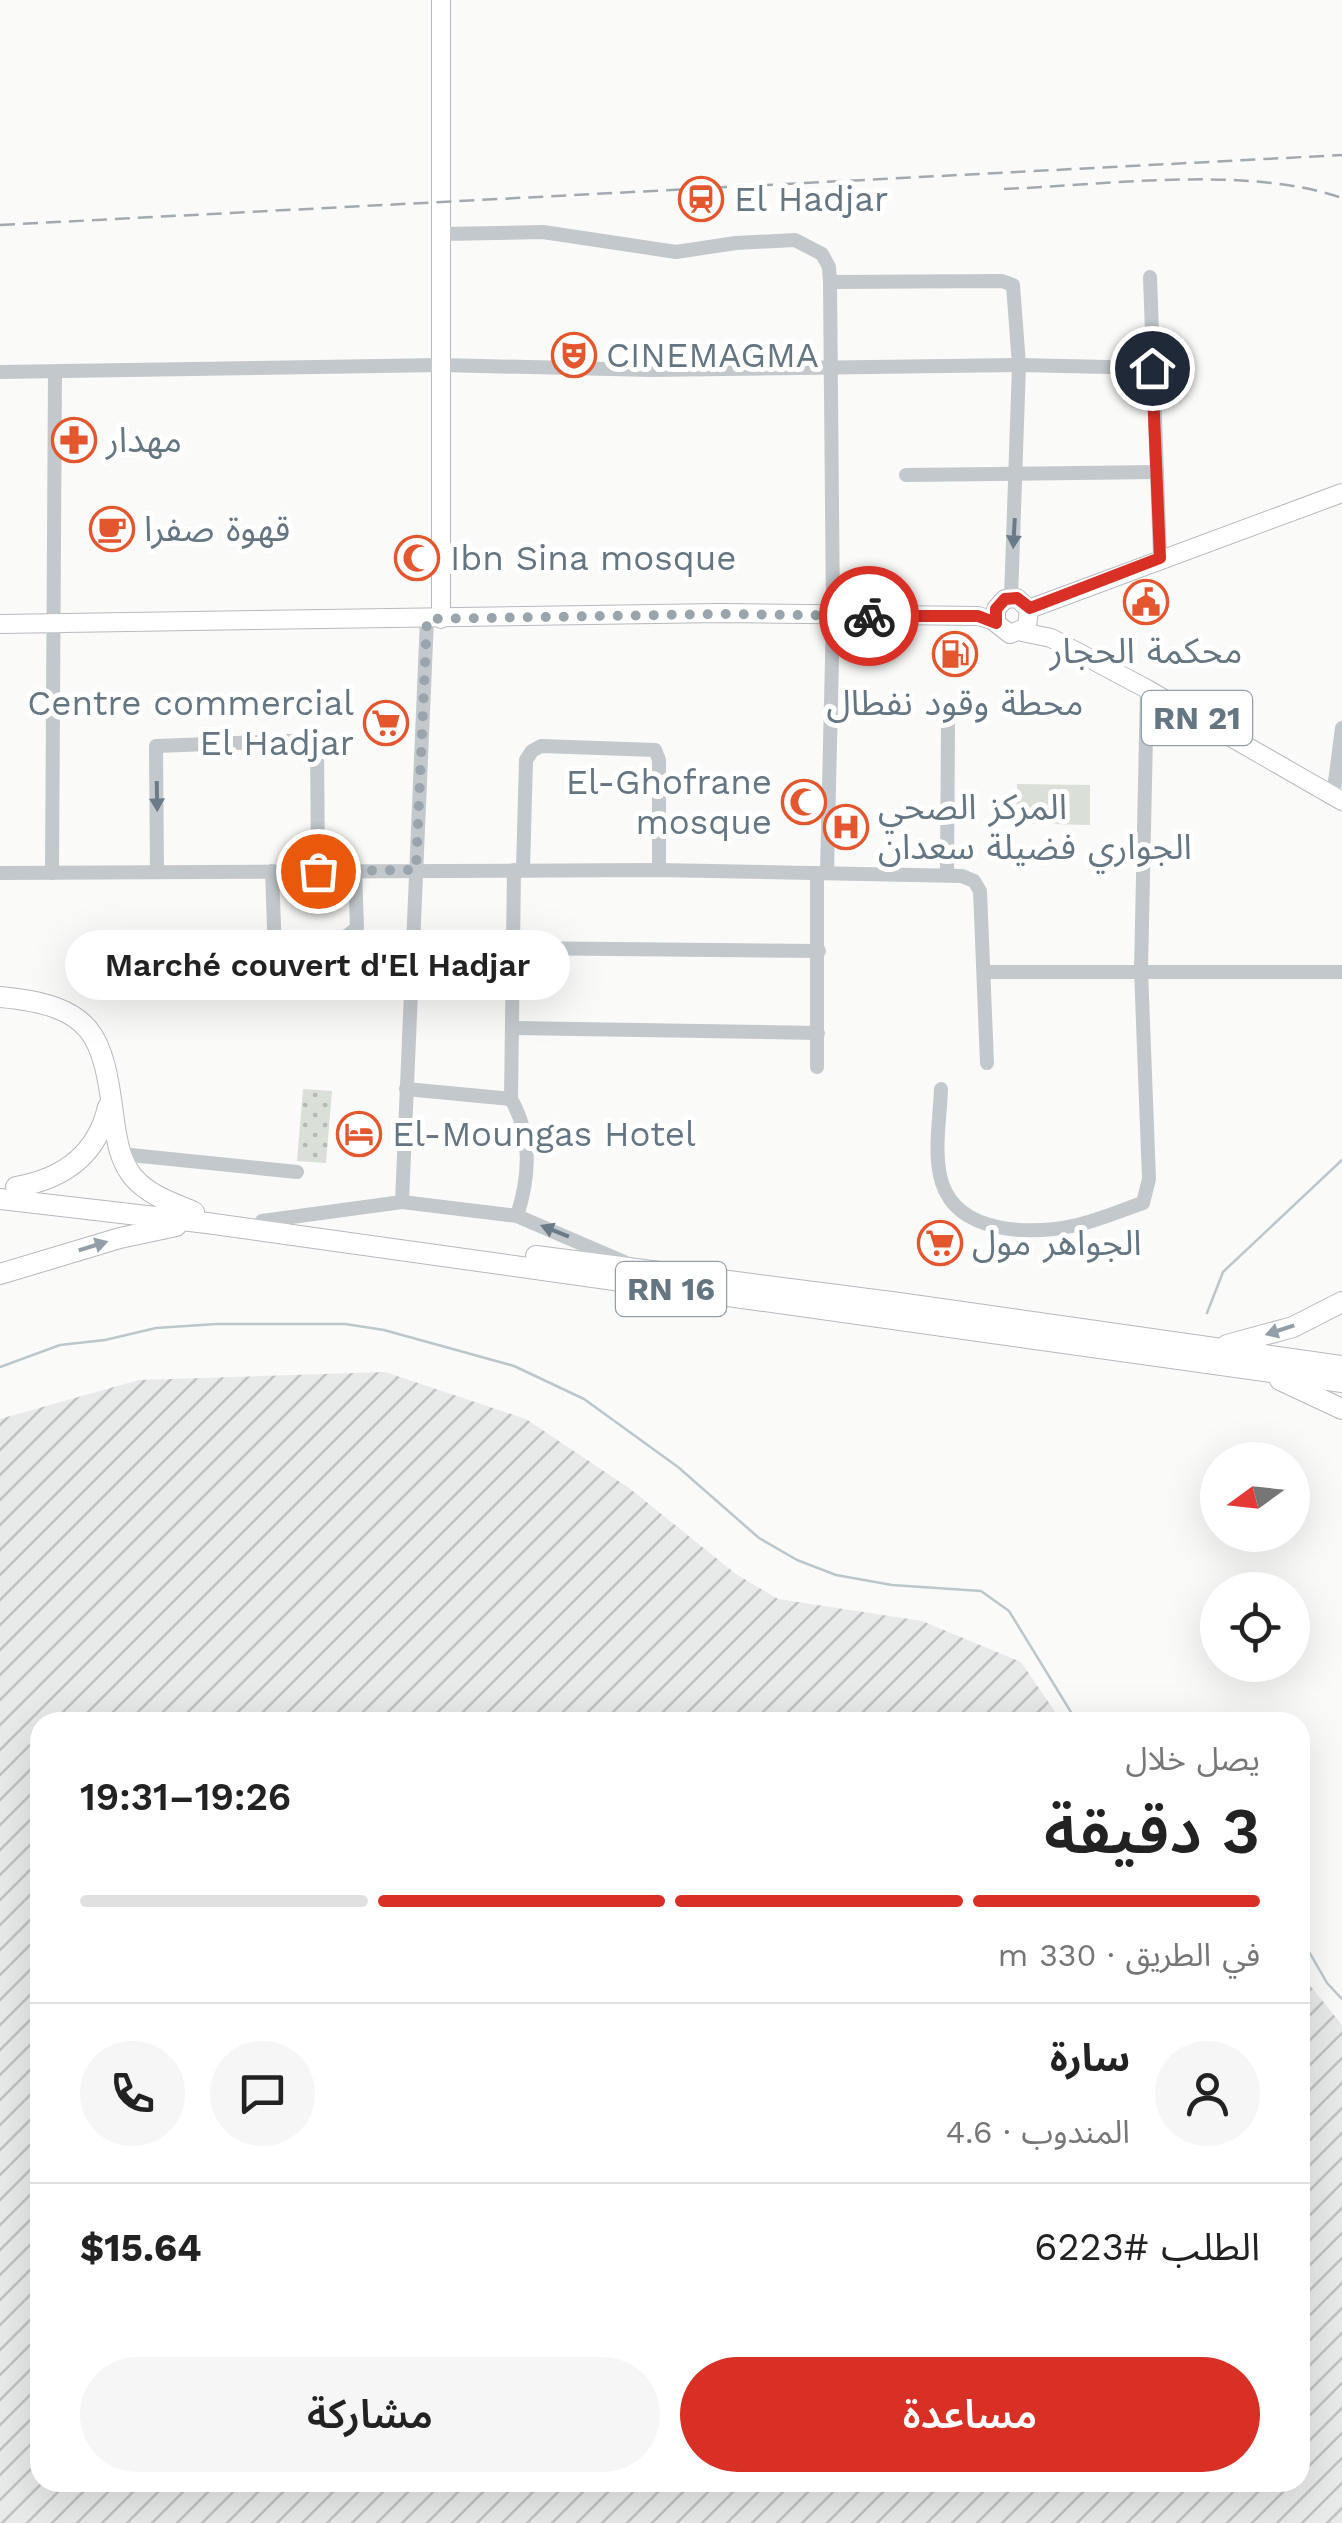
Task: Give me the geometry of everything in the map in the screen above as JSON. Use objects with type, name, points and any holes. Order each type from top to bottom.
[{"type":"highway","points":[[5,999],[53,1005],[84,1026],[105,1058],[120,1154],[126,1168],[146,1189],[200,1218]]},
{"type":"highway","points":[[5,1190],[62,1174],[84,1155],[97,1141],[111,1095]]},
{"type":"highway","name":"RN 16","points":[[5,1190],[1342,1382]]},
{"type":"highway","points":[[0,1274],[200,1218]]},
{"type":"highway","name":"RN 16","points":[[200,1218],[262,1221],[1342,1366]]},
{"type":"highway","points":[[1215,1348],[1293,1327],[1342,1302]]},
{"type":"highway","points":[[1255,1369],[1342,1408]]},
{"type":"main road","points":[[434,619],[443,234],[441,0]]},
{"type":"main road","points":[[995,611],[1004,632],[1160,558],[1342,493]]},
{"type":"main road","points":[[0,624],[720,614],[833,616],[995,611],[1022,600],[1028,618]]},
{"type":"main road","name":"RN 21","points":[[1028,618],[1051,638],[1338,799]]},
{"type":"street","points":[[443,234],[543,232],[676,252],[795,240],[822,254],[828,267],[833,616],[817,1067]]},
{"type":"street","points":[[1150,277],[1160,558]]},
{"type":"street","points":[[830,282],[1010,283],[1014,289],[1019,366],[1018,472],[995,611]]},
{"type":"street","points":[[0,372],[441,365],[650,370],[1152,368]]},
{"type":"street","points":[[52,873],[55,372]]},
{"type":"street","points":[[906,475],[1156,472]]},
{"type":"street","points":[[402,1202],[416,870],[434,619]]},
{"type":"street","points":[[941,1090],[940,1178],[948,1197],[970,1220],[1006,1230],[1076,1226],[1144,1203],[1150,1178],[1142,970],[1147,689]]},
{"type":"street","points":[[947,875],[948,722]]},
{"type":"street","points":[[1338,799],[1342,728]]},
{"type":"street","points":[[158,872],[156,746],[317,740],[318,871]]},
{"type":"street","points":[[516,1216],[529,1156],[521,1117],[510,1099],[514,948],[526,760],[532,751],[541,746],[655,750],[659,760],[659,870]]},
{"type":"street","points":[[0,873],[659,870],[968,878],[980,892],[987,1063]]},
{"type":"street","points":[[272,872],[275,954],[332,947],[357,928],[355,871]]},
{"type":"street","points":[[514,948],[819,951]]},
{"type":"street","points":[[984,972],[1342,972]]},
{"type":"street","points":[[513,1028],[818,1033]]},
{"type":"street","points":[[406,1089],[510,1099]]},
{"type":"street","points":[[120,1154],[298,1172]]},
{"type":"street","points":[[262,1221],[402,1202],[516,1216],[643,1271]]},
{"type":"shaded area","points":[[1017,784],[1090,785],[1090,825],[1016,823]]},
{"type":"shaded area","points":[[303,1089],[332,1091],[326,1163],[297,1161]]},
{"type":"shaded area","points":[[385,1372],[526,1419],[629,1488],[736,1574],[778,1599],[922,1621],[1021,1662],[1055,1712],[30,1712],[30,2492],[1310,2492],[1310,1985],[1342,2025],[1342,2523],[0,2523],[0,1419],[139,1380]]},
{"type":"waterway","points":[[1207,1313],[1223,1272],[1342,1160]]},
{"type":"waterway","points":[[0,1367],[60,1345],[156,1328],[216,1324],[345,1324],[384,1330],[514,1366],[584,1399],[678,1467],[759,1538],[797,1560],[836,1575],[892,1585],[981,1591],[1009,1611],[1071,1712]]},
{"type":"waterway","points":[[1310,1953],[1327,1983],[1342,1999]]},
{"type":"railway","points":[[0,225],[1342,155]]},
{"type":"railway","points":[[1004,189],[1220,180],[1304,188],[1342,198]]},
{"type":"way so far","points":[[318,871],[416,870],[427,619],[720,614],[869,616]]},
{"type":"place","name":"El Hadjar","points":[[701,199]]},
{"type":"place","name":"CINEMAGMA","points":[[574,355]]},
{"type":"place","name":"مهدار","points":[[74,440]]},
{"type":"place","name":"قهوة صفرا","points":[[112,529]]},
{"type":"place","name":"Ibn Sina mosque","points":[[417,558]]},
{"type":"place","name":"محكمة الحجار","points":[[1146,602]]},
{"type":"place","name":"محطة وقود نفطال","points":[[955,654]]},
{"type":"place","name":"Centre commercial El Hadjar","points":[[386,723]]},
{"type":"place","name":"El-Ghofrane mosque","points":[[804,802]]},
{"type":"place","name":"المركز الصحي الجواري فضيلة سعدان","points":[[846,827]]},
{"type":"place","name":"Marché couvert d'El Hadjar","points":[[318,871]]},
{"type":"place","name":"El-Moungas Hotel","points":[[359,1134]]},
{"type":"place","name":"الجواهر مول","points":[[940,1243]]},
{"type":"route","points":[[869,616],[978,616],[996,623],[996,609],[1005,599],[1017,598],[1030,608],[1160,558],[1152,368]]}]
